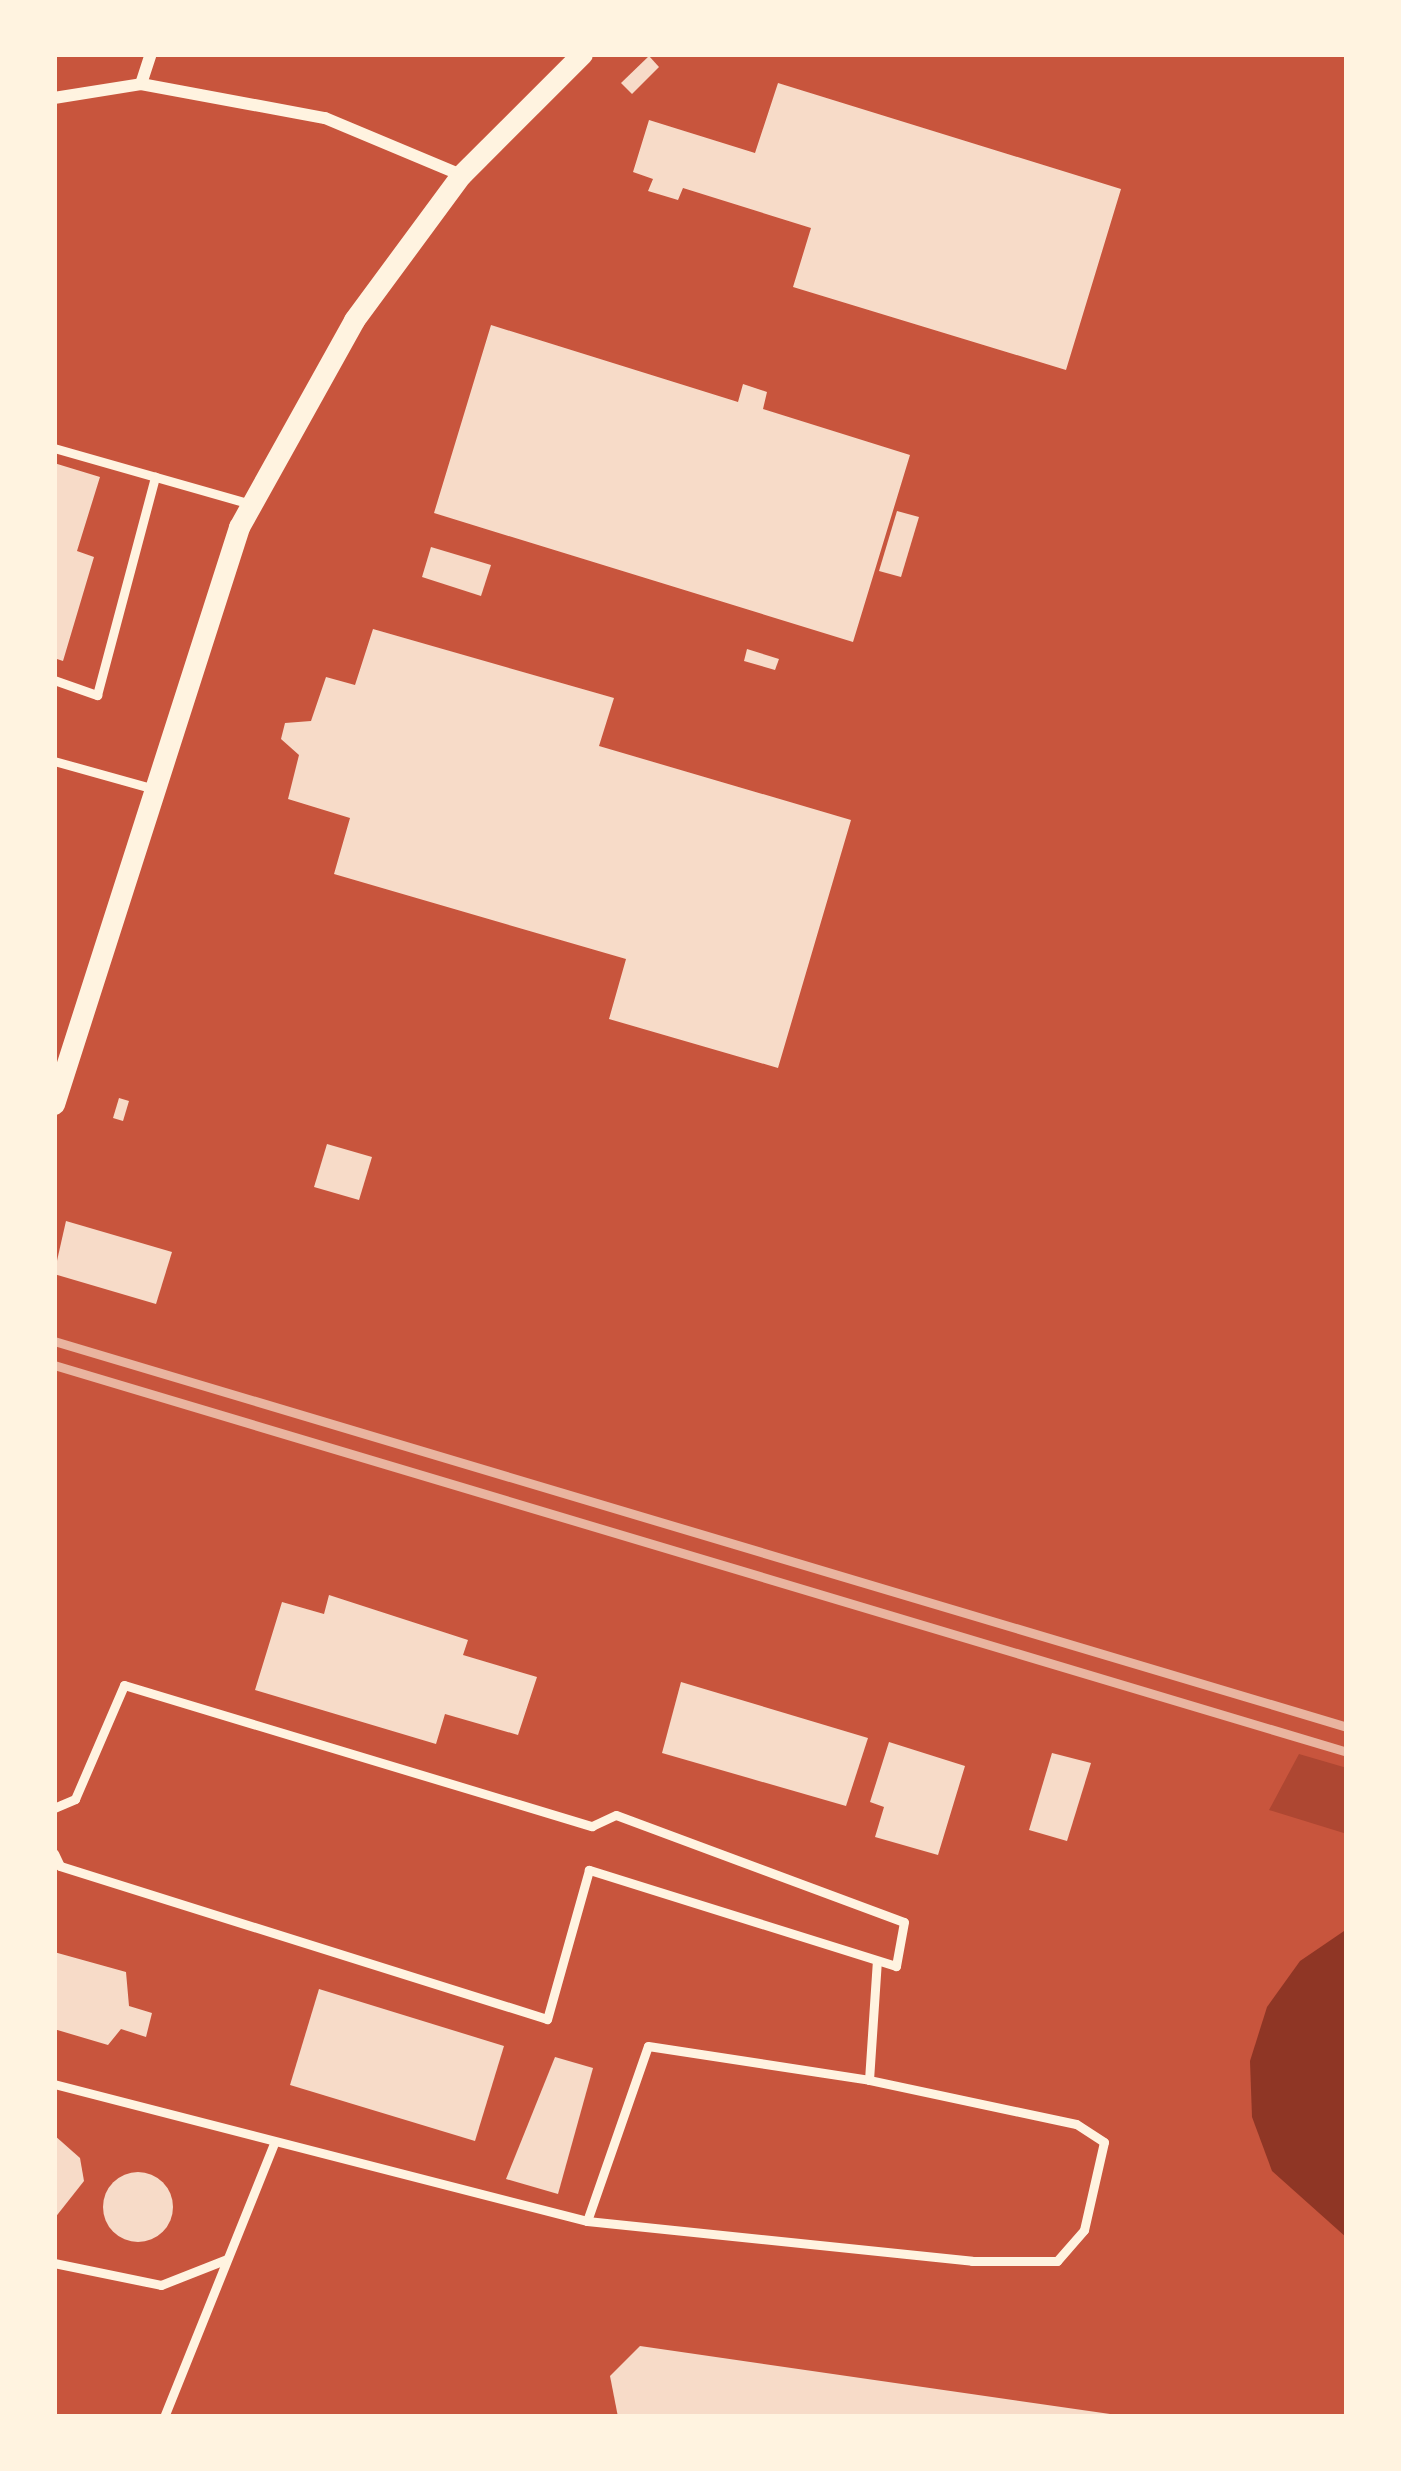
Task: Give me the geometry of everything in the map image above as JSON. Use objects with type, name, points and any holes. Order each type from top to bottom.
[{"type":"street","points":[[141,84],[151,54]]},
{"type":"street","points":[[54,1104],[151,788],[251,504],[354,320],[461,175],[582,54]]},
{"type":"street","points":[[54,98],[141,84],[325,118],[461,175]]},
{"type":"lane","points":[[54,448],[251,504]]},
{"type":"lane","points":[[54,680],[97,694],[154,477]]},
{"type":"lane","points":[[54,761],[151,788]]},
{"type":"lane","points":[[54,1808],[75,1799],[124,1685],[592,1826],[616,1815],[873,1901],[904,1922],[896,1966],[589,1870],[548,2019],[60,1866],[54,1853]]},
{"type":"lane","points":[[869,2080],[877,1961]]},
{"type":"lane","points":[[54,2084],[587,2221],[973,2260],[1057,2260],[1084,2230],[1104,2142],[1076,2124],[869,2080],[648,2045],[587,2221]]},
{"type":"lane","points":[[164,2417],[275,2141]]},
{"type":"lane","points":[[54,2263],[161,2285],[227,2259]]},
{"type":"shaded area","points":[[1299,1754],[1347,1768],[1347,1834],[1269,1810]]},
{"type":"shaded area","points":[[1347,1929],[1347,2238],[1272,2171],[1252,2117],[1250,2061],[1267,2007],[1300,1961]]},
{"type":"building","points":[[649,56],[659,67],[632,94],[621,83]]},
{"type":"building","points":[[778,83],[1121,189],[1066,370],[793,287],[811,228],[683,188],[678,200],[648,191],[653,179],[633,172],[649,120],[755,153]]},
{"type":"building","points":[[491,325],[738,402],[743,384],[767,392],[763,409],[910,455],[853,642],[434,513]]},
{"type":"building","points":[[54,463],[100,477],[77,551],[94,557],[63,661],[54,658]]},
{"type":"building","points":[[897,511],[919,517],[901,577],[879,571]]},
{"type":"building","points":[[431,547],[491,565],[481,596],[422,577]]},
{"type":"building","points":[[373,629],[614,698],[599,746],[851,820],[778,1068],[609,1019],[626,959],[334,874],[350,818],[288,799],[299,755],[281,739],[285,723],[311,721],[326,677],[355,685]]},
{"type":"building","points":[[747,649],[779,659],[775,670],[744,661]]},
{"type":"building","points":[[119,1098],[129,1101],[123,1121],[113,1118]]},
{"type":"building","points":[[327,1144],[372,1157],[359,1200],[314,1187]]},
{"type":"building","points":[[66,1221],[172,1252],[156,1304],[54,1274]]},
{"type":"building","points":[[329,1595],[468,1640],[463,1655],[537,1677],[518,1735],[445,1714],[436,1744],[255,1690],[282,1602],[324,1614]]},
{"type":"building","points":[[681,1682],[868,1738],[846,1806],[662,1753]]},
{"type":"building","points":[[889,1742],[965,1766],[938,1855],[875,1837],[884,1807],[870,1802]]},
{"type":"building","points":[[1052,1753],[1091,1763],[1067,1841],[1029,1830]]},
{"type":"building","points":[[54,1952],[126,1972],[129,2006],[152,2013],[146,2037],[121,2029],[108,2045],[54,2029]]},
{"type":"building","points":[[319,1989],[504,2046],[475,2141],[290,2085]]},
{"type":"building","points":[[555,2057],[593,2068],[558,2194],[506,2179]]},
{"type":"building","points":[[54,2135],[80,2158],[84,2181],[54,2219]]},
{"type":"building","points":[[138,2172],[163,2182],[173,2207],[163,2232],[138,2242],[113,2232],[103,2207],[113,2182]]},
{"type":"building","points":[[640,2346],[1110,2417],[618,2417],[610,2376]]},
{"type":"railway","points":[[54,1341],[1347,1727]]},
{"type":"railway","points":[[54,1365],[1347,1752]]}]
